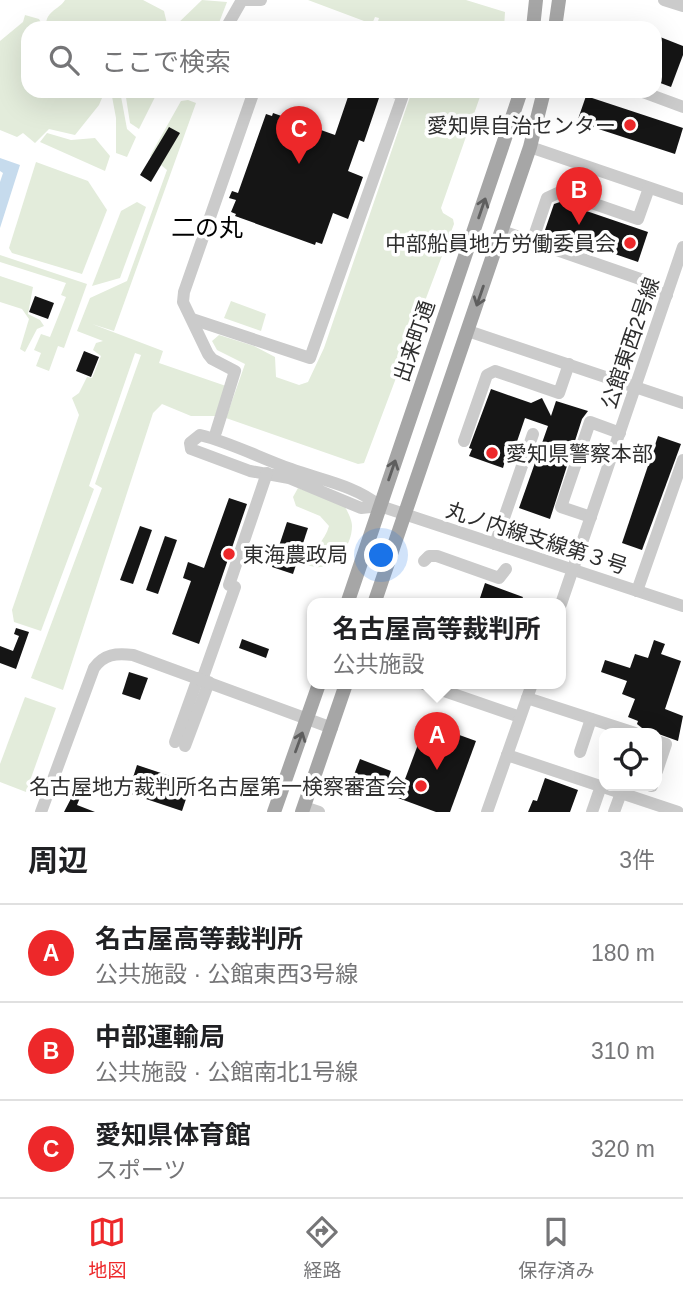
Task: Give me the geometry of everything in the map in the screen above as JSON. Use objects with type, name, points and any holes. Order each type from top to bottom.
[{"type":"main road","points":[[534,21],[536,0]]},
{"type":"main road","points":[[556,21],[559,0]]},
{"type":"main road","name":"出来町通","points":[[348,598],[519,98]]},
{"type":"main road","points":[[376,598],[530,147],[542,98]]},
{"type":"main road","points":[[275,812],[317,689]]},
{"type":"main road","points":[[303,809],[344,689]]},
{"type":"street","points":[[230,21],[244,0],[261,0]]},
{"type":"street","points":[[664,0],[683,6]]},
{"type":"street","points":[[216,460],[214,453],[235,371],[212,359],[183,302],[184,292],[252,98]]},
{"type":"street","points":[[192,319],[310,358],[402,98]]},
{"type":"street","points":[[659,98],[683,107]]},
{"type":"street","points":[[530,147],[683,199]]},
{"type":"street","points":[[532,242],[547,198],[560,192],[638,219],[649,188]]},
{"type":"street","points":[[502,231],[643,280],[646,288],[667,295]]},
{"type":"street","name":"公館東西2号線","points":[[563,598],[683,247]]},
{"type":"street","points":[[468,331],[683,403]]},
{"type":"street","points":[[464,441],[487,375],[495,371],[559,393],[569,364]]},
{"type":"street","points":[[591,517],[561,507],[590,422],[620,433]]},
{"type":"street","points":[[495,544],[533,433]]},
{"type":"street","points":[[200,435],[219,436],[292,470],[365,494],[380,506],[361,508],[289,478],[216,460],[191,449],[190,443],[200,435]]},
{"type":"street","points":[[638,591],[683,460]]},
{"type":"street","points":[[180,744],[200,679],[234,587],[229,585],[267,473]]},
{"type":"street","name":"丸ノ内線支線第３号","points":[[380,506],[683,606]]},
{"type":"street","points":[[424,561],[429,556],[437,556],[502,573]]},
{"type":"street","points":[[41,812],[94,668],[100,659],[120,653],[133,655],[332,727]]},
{"type":"street","points":[[182,705],[200,679]]},
{"type":"street","points":[[438,689],[520,718]]},
{"type":"street","points":[[487,812],[530,689]]},
{"type":"street","points":[[527,698],[591,719],[608,728]]},
{"type":"street","points":[[580,752],[591,719]]},
{"type":"street","points":[[507,755],[599,785]]},
{"type":"street","points":[[592,812],[599,791]]},
{"type":"street","points":[[615,791],[656,808],[678,812]]},
{"type":"street","points":[[614,812],[621,793]]},
{"type":"street","points":[[303,809],[319,812]]},
{"type":"green space","points":[[65,0],[143,0],[164,11],[166,21],[46,21]]},
{"type":"green space","points":[[202,0],[227,2],[220,21],[180,21]]},
{"type":"green space","points":[[308,0],[466,0],[505,12],[504,21],[378,21],[379,18],[375,17],[373,21],[364,21]]},
{"type":"green space","points":[[25,15],[40,21],[23,21]]},
{"type":"green space","points":[[21,24],[21,98],[102,98],[75,135],[49,129],[35,143],[23,133],[17,137],[0,130],[0,41]]},
{"type":"green space","points":[[112,98],[121,98],[127,129],[136,137],[127,157],[116,153],[116,118]]},
{"type":"green space","points":[[126,98],[154,98],[139,129],[130,123]]},
{"type":"green space","points":[[410,98],[480,98],[441,208],[443,213],[453,219],[454,224],[364,463],[358,464],[226,418],[245,364],[217,350],[212,341],[219,335],[254,346],[275,357],[276,377],[299,385],[308,382],[324,348]]},
{"type":"green space","points":[[181,101],[196,103],[114,331],[92,324],[163,351],[159,363],[226,386],[215,416],[191,416],[162,404],[153,413],[63,690],[31,678],[102,488],[95,484],[141,355],[135,353],[89,486],[94,489],[41,631],[14,622],[12,610],[79,415],[72,398],[79,393],[87,377],[92,378],[101,356],[93,350],[96,343],[103,341],[77,331],[90,298],[127,281],[167,170],[150,156]]},
{"type":"green space","points":[[47,133],[71,140],[95,138],[110,156],[105,171],[40,142]]},
{"type":"green space","points":[[36,162],[88,181],[107,210],[82,274],[12,253],[9,248]]},
{"type":"green space","points":[[137,202],[146,207],[120,278],[92,286],[121,211]]},
{"type":"green space","points":[[0,255],[87,284],[64,348],[58,346],[49,371],[36,366],[41,353],[34,350],[41,334],[50,337],[66,297],[61,295],[66,283],[0,262]]},
{"type":"green space","points":[[0,276],[33,287],[28,314],[40,320],[44,326],[37,329],[25,352],[20,349],[29,319],[22,309],[0,302]]},
{"type":"green space","points":[[231,301],[266,314],[261,331],[224,318]]},
{"type":"green space","points":[[298,488],[344,505],[350,518],[351,534],[344,551],[339,558],[325,566],[308,565],[329,526],[320,516],[296,506],[293,497]]},
{"type":"green space","points":[[25,697],[56,708],[26,792],[0,782],[0,764]]},
{"type":"water","points":[[0,158],[20,165],[0,228],[0,182],[3,173],[0,171]]},
{"type":"building","points":[[662,38],[683,46],[683,55],[671,87],[662,84]]},
{"type":"building","points":[[348,98],[379,98],[364,142],[359,140],[348,171],[363,177],[348,219],[333,213],[322,244],[316,242],[315,245],[235,216],[236,214],[231,212],[236,200],[229,198],[232,191],[238,193],[266,114],[272,116],[273,113],[335,135]]},
{"type":"building","name":"愛知県自治センター","points":[[585,98],[592,98],[683,128],[675,154],[577,122]]},
{"type":"building","points":[[169,127],[180,133],[151,182],[140,175]]},
{"type":"building","points":[[560,202],[648,232],[638,262],[545,230],[554,204]]},
{"type":"building","points":[[35,296],[54,303],[48,319],[29,312]]},
{"type":"building","points":[[84,351],[99,357],[91,377],[76,371]]},
{"type":"building","name":"愛知県警察本部","points":[[491,389],[531,403],[542,398],[551,416],[556,401],[588,411],[582,419],[550,519],[519,508],[548,426],[525,418],[510,462],[505,461],[503,468],[469,456],[472,449],[469,448]]},
{"type":"building","points":[[658,436],[681,444],[642,550],[622,543]]},
{"type":"building","points":[[229,498],[247,504],[199,644],[172,634],[191,581],[183,578],[188,562],[204,568]]},
{"type":"building","points":[[287,522],[308,528],[293,574],[272,567]]},
{"type":"building","points":[[140,526],[152,530],[133,584],[120,580]]},
{"type":"building","points":[[165,536],[177,540],[158,594],[146,590]]},
{"type":"building","points":[[485,583],[523,597],[523,598],[480,598]]},
{"type":"building","points":[[16,628],[29,632],[16,669],[0,663],[0,646],[13,651],[19,636],[14,634]]},
{"type":"building","points":[[242,639],[269,649],[266,658],[239,648]]},
{"type":"building","points":[[654,640],[665,644],[661,654],[681,661],[665,709],[683,716],[678,741],[662,735],[662,728],[642,728],[637,724],[638,721],[628,717],[635,699],[622,694],[627,681],[601,672],[605,660],[630,668],[635,654],[648,658]]},
{"type":"building","points":[[129,672],[148,678],[140,700],[122,694]]},
{"type":"building","points":[[426,723],[476,741],[450,812],[436,812],[398,798]]},
{"type":"building","points":[[360,759],[391,771],[383,792],[352,780]]},
{"type":"building","points":[[137,765],[179,779],[176,789],[188,793],[182,811],[128,793]]},
{"type":"building","points":[[545,778],[578,790],[570,812],[528,812],[533,800],[537,801]]},
{"type":"building","points":[[77,787],[83,790],[77,805],[95,812],[64,812]]},
{"type":"place","name":"愛知県自治センター","points":[[630,125]]},
{"type":"place","name":"愛知県体育館","points":[[299,164]]},
{"type":"place","name":"中部運輸局","points":[[579,225]]},
{"type":"place","name":"中部船員地方労働委員会","points":[[630,243]]},
{"type":"place","name":"愛知県警察本部","points":[[492,453]]},
{"type":"place","name":"東海農政局","points":[[229,554]]},
{"type":"place","name":"名古屋高等裁判所","points":[[437,770]]},
{"type":"place","name":"名古屋地方裁判所名古屋第一検察審査会","points":[[421,786]]},
{"type":"district","name":"二の丸","points":[[207,227]]}]
